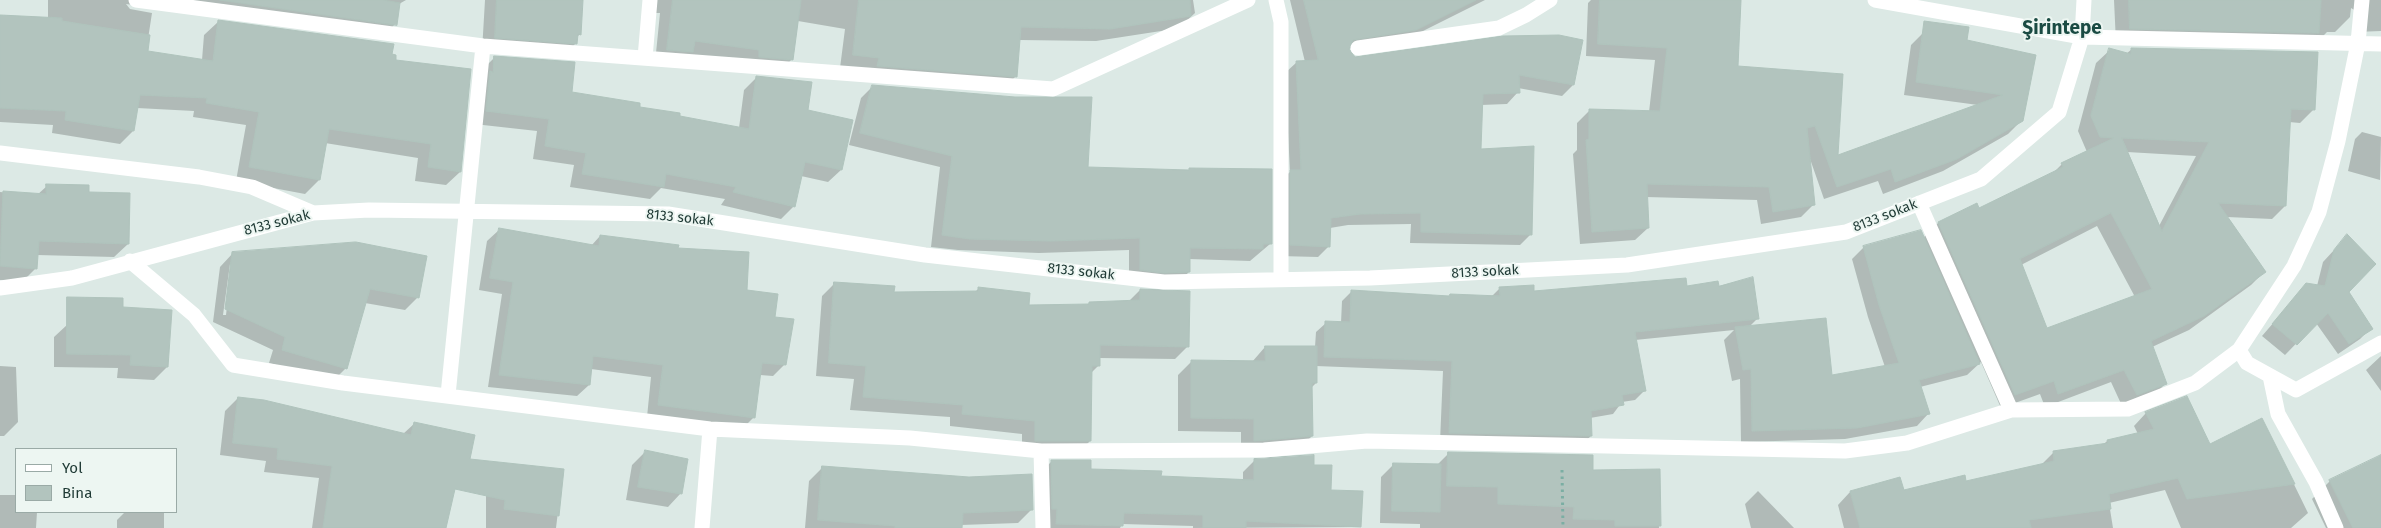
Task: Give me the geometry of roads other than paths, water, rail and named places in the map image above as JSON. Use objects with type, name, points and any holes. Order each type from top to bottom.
[{"type":"street","points":[[136,0],[484,46],[1053,89],[1248,0]]},
{"type":"street","points":[[645,58],[650,0]]},
{"type":"street","points":[[1276,0],[1281,22],[1281,280]]},
{"type":"street","points":[[1358,48],[1499,28],[1526,15],[1550,0]]},
{"type":"street","points":[[1875,0],[2082,37],[2381,44]]},
{"type":"street","name":"8133 sokak","points":[[0,288],[72,278],[313,213],[369,210],[668,214],[925,255],[1164,282],[1370,278],[1627,265],[1846,232],[1981,179],[2059,112],[2082,37],[2084,0]]},
{"type":"street","points":[[130,261],[194,315],[233,365],[343,383],[710,429],[910,438],[1041,451],[1264,450],[1367,441],[1667,446],[1763,451],[1846,451],[1907,443],[2011,410],[2128,409],[2195,383],[2239,350],[2294,266],[2319,212],[2338,141],[2358,43],[2362,0]]},
{"type":"street","points":[[448,395],[465,211],[484,46]]},
{"type":"street","points":[[0,152],[200,177],[252,187],[313,213]]},
{"type":"street","points":[[1919,203],[2011,410]]},
{"type":"street","points":[[2239,350],[2247,363],[2296,390],[2381,343]]},
{"type":"street","points":[[2270,376],[2278,414],[2316,482],[2336,528]]},
{"type":"street","points":[[702,528],[710,429]]},
{"type":"street","points":[[1041,451],[1043,528]]},
{"type":"district","name":"Şirintepe","points":[[2062,29]]}]
